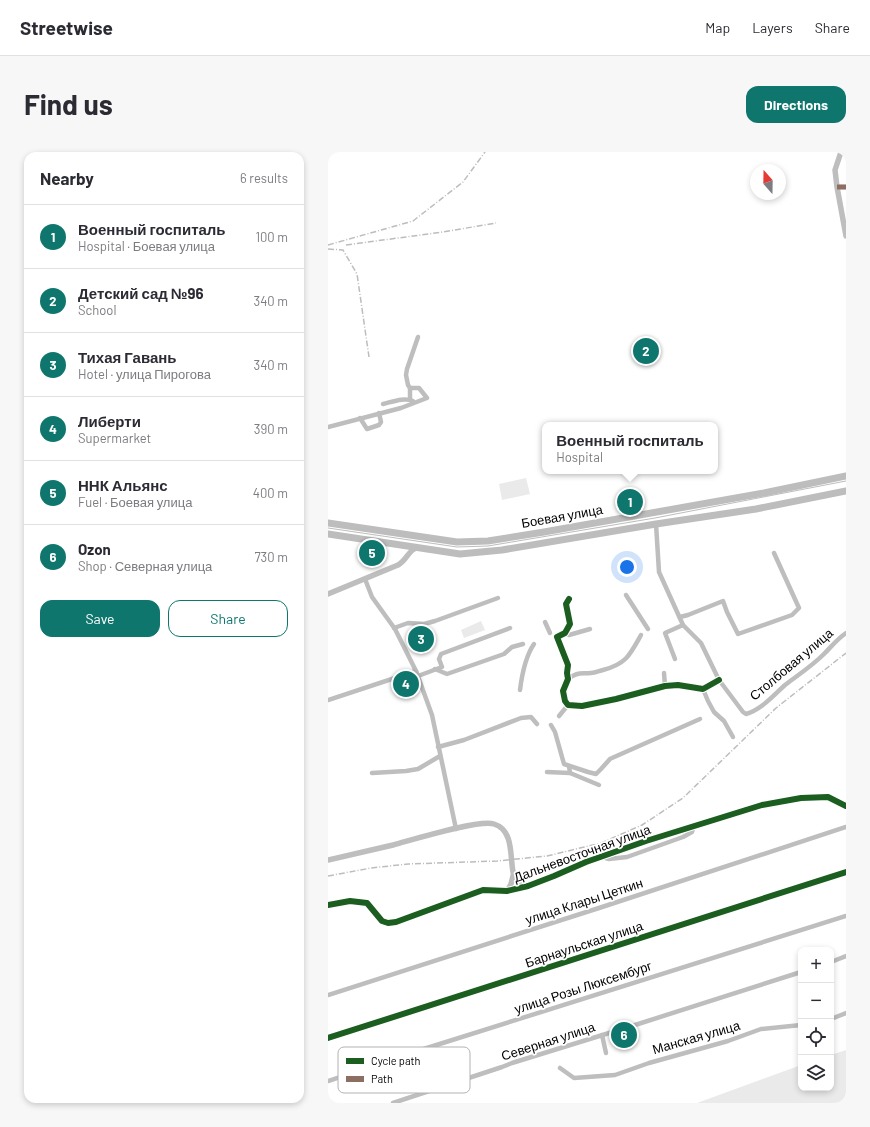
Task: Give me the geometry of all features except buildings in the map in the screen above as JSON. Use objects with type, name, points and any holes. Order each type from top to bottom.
[{"type":"main road","name":"Боевая улица","points":[[328,522],[457,542],[472,542],[505,538],[655,512],[846,476]]},
{"type":"main road","name":"Боевая улица","points":[[328,534],[460,554],[480,553],[756,509],[846,491]]},
{"type":"main road","name":"Столбовая улица","points":[[655,512],[656,524]]},
{"type":"street","points":[[841,152],[835,170],[846,236]]},
{"type":"street","points":[[837,187],[846,187]]},
{"type":"street","points":[[410,400],[410,388],[406,375],[418,337]]},
{"type":"street","points":[[328,427],[416,403],[427,398],[419,388],[410,388]]},
{"type":"street","points":[[383,404],[399,400],[410,400],[416,403]]},
{"type":"street","points":[[360,418],[367,429],[379,425],[381,422],[379,413]]},
{"type":"street","name":"Столбовая улица","points":[[656,524],[659,572],[683,625],[701,643],[719,680],[746,714],[760,707],[823,655],[846,633]]},
{"type":"street","points":[[398,565],[405,558],[406,554],[405,550],[400,546]]},
{"type":"street","points":[[328,594],[398,565],[406,559],[411,551],[416,548]]},
{"type":"street","points":[[680,617],[723,601],[738,634],[792,615],[799,608],[774,553]]},
{"type":"street","points":[[365,579],[372,597],[394,628],[417,674],[432,715],[456,828]]},
{"type":"street","points":[[626,595],[648,629]]},
{"type":"street","points":[[394,628],[408,623],[424,624],[435,621],[498,598]]},
{"type":"street","points":[[568,679],[568,666],[557,637],[565,633],[570,624],[566,604],[569,599]]},
{"type":"street","points":[[545,622],[550,633]]},
{"type":"street","points":[[675,659],[665,633],[683,625]]},
{"type":"street","points":[[328,700],[442,667],[439,659],[441,654],[510,628]]},
{"type":"street","points":[[565,633],[569,635],[590,629]]},
{"type":"street","points":[[568,705],[565,701],[563,691],[568,679],[575,674],[593,673],[621,664],[632,652],[641,635]]},
{"type":"street","points":[[435,669],[447,674],[504,654],[512,646],[523,644]]},
{"type":"street","points":[[520,690],[525,666],[530,650],[534,644]]},
{"type":"street","points":[[664,673],[665,686]]},
{"type":"street","points":[[568,705],[582,706],[616,700],[665,686],[678,685],[703,689],[719,680]]},
{"type":"street","points":[[703,689],[714,712],[724,720],[733,737]]},
{"type":"street","points":[[559,716],[568,705]]},
{"type":"street","points":[[438,747],[464,740],[521,718],[531,717],[537,724]]},
{"type":"street","points":[[551,725],[555,732],[564,764],[596,774],[611,758],[700,719]]},
{"type":"street","points":[[372,774],[406,771],[418,768],[440,756]]},
{"type":"street","points":[[569,766],[570,773]]},
{"type":"street","points":[[547,772],[570,773],[599,786]]},
{"type":"street","name":"Дальневосточная улица","points":[[328,904],[350,902],[367,903],[382,921],[388,923],[396,922],[483,890],[507,891],[528,886],[646,841],[762,805],[801,798],[828,798],[846,806]]},
{"type":"street","name":"Дальневосточная улица","points":[[328,860],[456,828],[490,822],[502,827],[509,840],[513,860],[513,876],[512,884],[507,891]]},
{"type":"street","points":[[602,857],[608,859],[627,857],[684,837],[692,832],[694,825]]},
{"type":"street","name":"улица Клары Цеткин","points":[[328,995],[846,827]]},
{"type":"street","name":"Барнаульская улица","points":[[328,1038],[846,872]]},
{"type":"street","name":"Дальневосточная улица","points":[[513,876],[517,882],[528,886]]},
{"type":"street","name":"улица Розы Люксембург","points":[[430,1047],[846,916]]},
{"type":"street","points":[[834,961],[846,956]]},
{"type":"street","name":"Северная улица","points":[[470,1078],[798,973]]},
{"type":"street","points":[[834,1018],[846,1014]]},
{"type":"street","name":"Манская улица","points":[[560,1068],[574,1078],[615,1075],[649,1063],[728,1041],[761,1029],[798,1025]]},
{"type":"street","points":[[602,1035],[606,1053]]},
{"type":"street","name":"улица Розы Люксембург","points":[[328,1081],[338,1078]]},
{"type":"street","name":"Северная улица","points":[[393,1103],[423,1093]]},
{"type":"shaded area","points":[[526,478],[530,494],[502,500],[499,484]]},
{"type":"shaded area","points":[[481,621],[485,630],[464,638],[461,630]]},
{"type":"shaded area","points":[[846,1050],[846,1103],[697,1103],[798,1066],[798,1091],[834,1091],[834,1054]]},
{"type":"tram line","points":[[328,528],[457,547],[488,546],[655,518],[846,481]]},
{"type":"railway","points":[[328,245],[413,221],[463,182],[485,152]]},
{"type":"railway","points":[[346,245],[443,232],[496,223]]},
{"type":"railway","points":[[328,249],[343,250],[357,274],[369,357]]},
{"type":"railway","points":[[328,876],[371,868],[408,864],[497,861],[547,856],[601,843],[642,825],[683,798],[776,708],[846,653]]},
{"type":"marked path","points":[[837,187],[846,187]]},
{"type":"cycle path","points":[[569,599],[566,604],[570,624],[565,633],[557,637],[568,665],[568,679],[563,691],[565,701],[568,705],[582,706],[665,686],[678,685],[703,689],[719,680]]},
{"type":"cycle path","points":[[328,905],[350,901],[367,903],[382,921],[388,923],[396,922],[483,890],[507,891],[528,886],[586,862],[646,841],[762,805],[801,798],[828,797],[846,806]]},
{"type":"cycle path","points":[[328,1038],[846,872]]},
{"type":"place","name":"Детский сад №96","points":[[646,351]]},
{"type":"place","name":"Военный госпиталь","points":[[630,502]]},
{"type":"place","name":"ННК Альянс","points":[[372,553]]},
{"type":"place","name":"Тихая Гавань","points":[[421,639]]},
{"type":"place","name":"Либерти","points":[[406,684]]},
{"type":"place","name":"Ozon","points":[[624,1035]]}]
